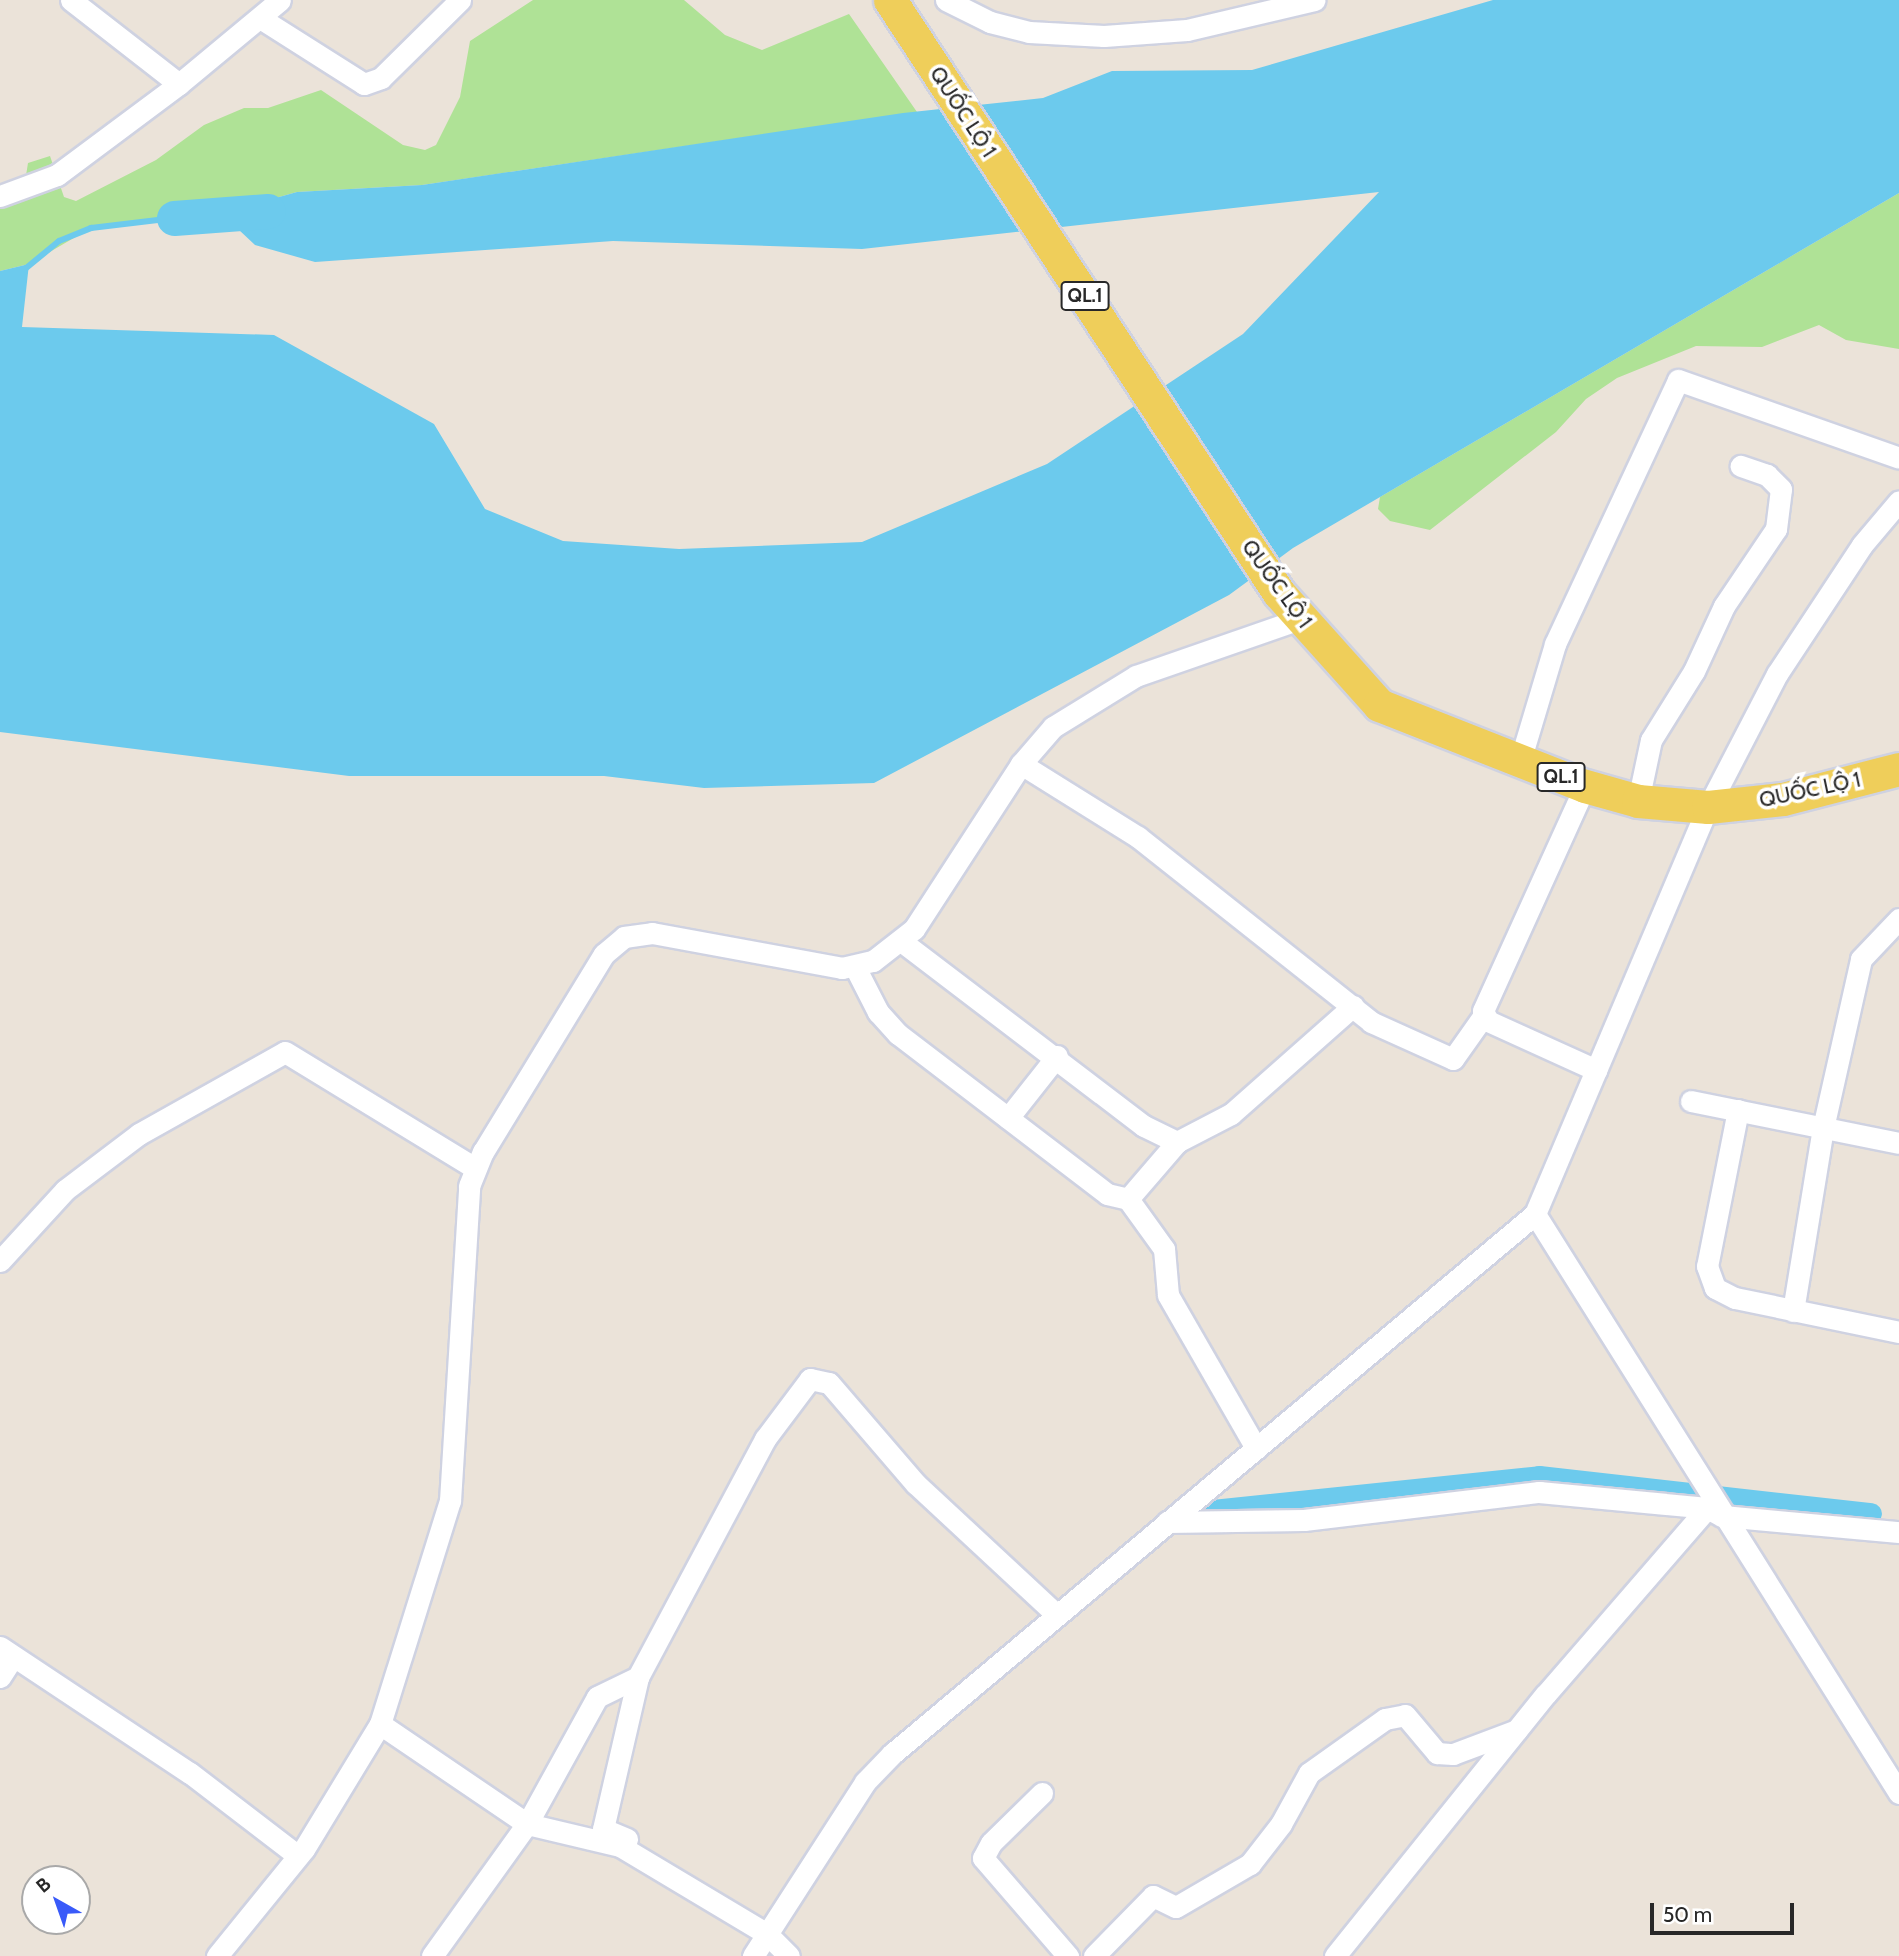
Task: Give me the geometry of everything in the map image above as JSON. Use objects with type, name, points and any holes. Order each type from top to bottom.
[{"type":"main road","name":"QUỐC LỘ 1","points":[[890,0],[1279,593],[1379,705],[1585,786],[1638,801],[1708,807],[1783,799],[1899,769]]},
{"type":"street","points":[[71,0],[179,84]]},
{"type":"street","points":[[0,196],[57,175],[179,84],[280,0]]},
{"type":"street","points":[[260,18],[364,84],[381,78],[460,0]]},
{"type":"street","points":[[946,0],[990,22],[1029,33],[1104,36],[1187,30],[1315,0]]},
{"type":"street","points":[[1520,761],[1555,644],[1678,380],[1899,458]]},
{"type":"street","points":[[1638,801],[1651,740],[1694,671],[1724,606],[1776,529],[1781,489],[1767,475],[1741,466]]},
{"type":"street","points":[[753,1956],[778,1945],[875,1770],[1535,1214],[1708,807],[1777,674],[1862,545],[1899,502]]},
{"type":"street","points":[[217,1956],[298,1856],[380,1724],[450,1501],[467,1210],[475,1168],[604,954],[624,937],[652,933],[855,967],[901,941],[1021,764],[1053,727],[1136,676],[1300,619]]},
{"type":"street","points":[[1021,764],[1138,837],[1371,1022],[1453,1059],[1484,1015],[1585,786]]},
{"type":"street","points":[[1793,1311],[1823,1128],[1861,959],[1899,919]]},
{"type":"street","points":[[901,941],[1057,1056],[1144,1125],[1177,1142]]},
{"type":"street","points":[[855,967],[888,1024],[1107,1194],[1128,1199],[1164,1249],[1168,1295],[1256,1448]]},
{"type":"street","points":[[1128,1199],[1177,1142],[1231,1114],[1353,1006]]},
{"type":"street","points":[[1484,1015],[1597,1070]]},
{"type":"street","points":[[0,1261],[65,1190],[139,1133],[285,1052],[475,1168]]},
{"type":"street","points":[[1008,1118],[1057,1056]]},
{"type":"street","points":[[1690,1101],[1899,1143]]},
{"type":"street","points":[[1738,1111],[1707,1266],[1715,1288],[1735,1298],[1899,1332]]},
{"type":"street","points":[[1535,1214],[1711,1503],[1899,1793]]},
{"type":"street","points":[[628,1850],[628,1840],[603,1829],[638,1678],[765,1439],[814,1378],[829,1383],[916,1484],[1057,1615]]},
{"type":"street","points":[[1167,1522],[1304,1520],[1539,1492],[1711,1503],[1899,1532]]},
{"type":"street","points":[[1335,1956],[1517,1730],[1711,1503]]},
{"type":"street","points":[[0,1677],[7,1652],[190,1773],[298,1856]]},
{"type":"street","points":[[432,1956],[527,1824],[597,1697],[638,1678]]},
{"type":"street","points":[[1094,1956],[1153,1896],[1177,1907],[1250,1864],[1281,1824],[1309,1773],[1385,1719],[1405,1715],[1437,1753],[1453,1754],[1517,1730]]},
{"type":"street","points":[[380,1724],[527,1824],[628,1850],[778,1945]]},
{"type":"street","points":[[1042,1793],[991,1843],[983,1858],[1068,1956]]},
{"type":"green space","points":[[533,0],[684,0],[725,35],[762,50],[849,14],[917,112],[422,185],[297,192],[221,213],[91,228],[29,264],[0,271],[0,184],[2,189],[24,188],[28,163],[50,156],[64,197],[76,201],[156,160],[204,125],[244,108],[268,108],[321,90],[403,145],[425,150],[436,145],[460,97],[470,41]]},
{"type":"green space","points":[[1899,193],[1899,349],[1846,340],[1819,325],[1762,347],[1696,346],[1617,378],[1586,399],[1556,432],[1430,530],[1390,521],[1378,509],[1380,497]]},
{"type":"water","points":[[1493,0],[1899,0],[1899,193],[1293,548],[1229,595],[874,783],[704,788],[604,776],[349,776],[0,732],[0,271],[29,264],[22,327],[274,335],[434,424],[485,509],[563,541],[679,549],[862,542],[1047,464],[1243,334],[1379,192],[862,249],[613,241],[315,262],[255,245],[221,213],[297,192],[422,185],[903,113],[1043,98],[1112,71],[1252,70]]},
{"type":"waterway","points":[[174,218],[268,211]]},
{"type":"waterway","points":[[25,269],[59,241],[91,228],[174,218]]},
{"type":"waterway","points":[[1203,1511],[1539,1476],[1871,1513]]}]
